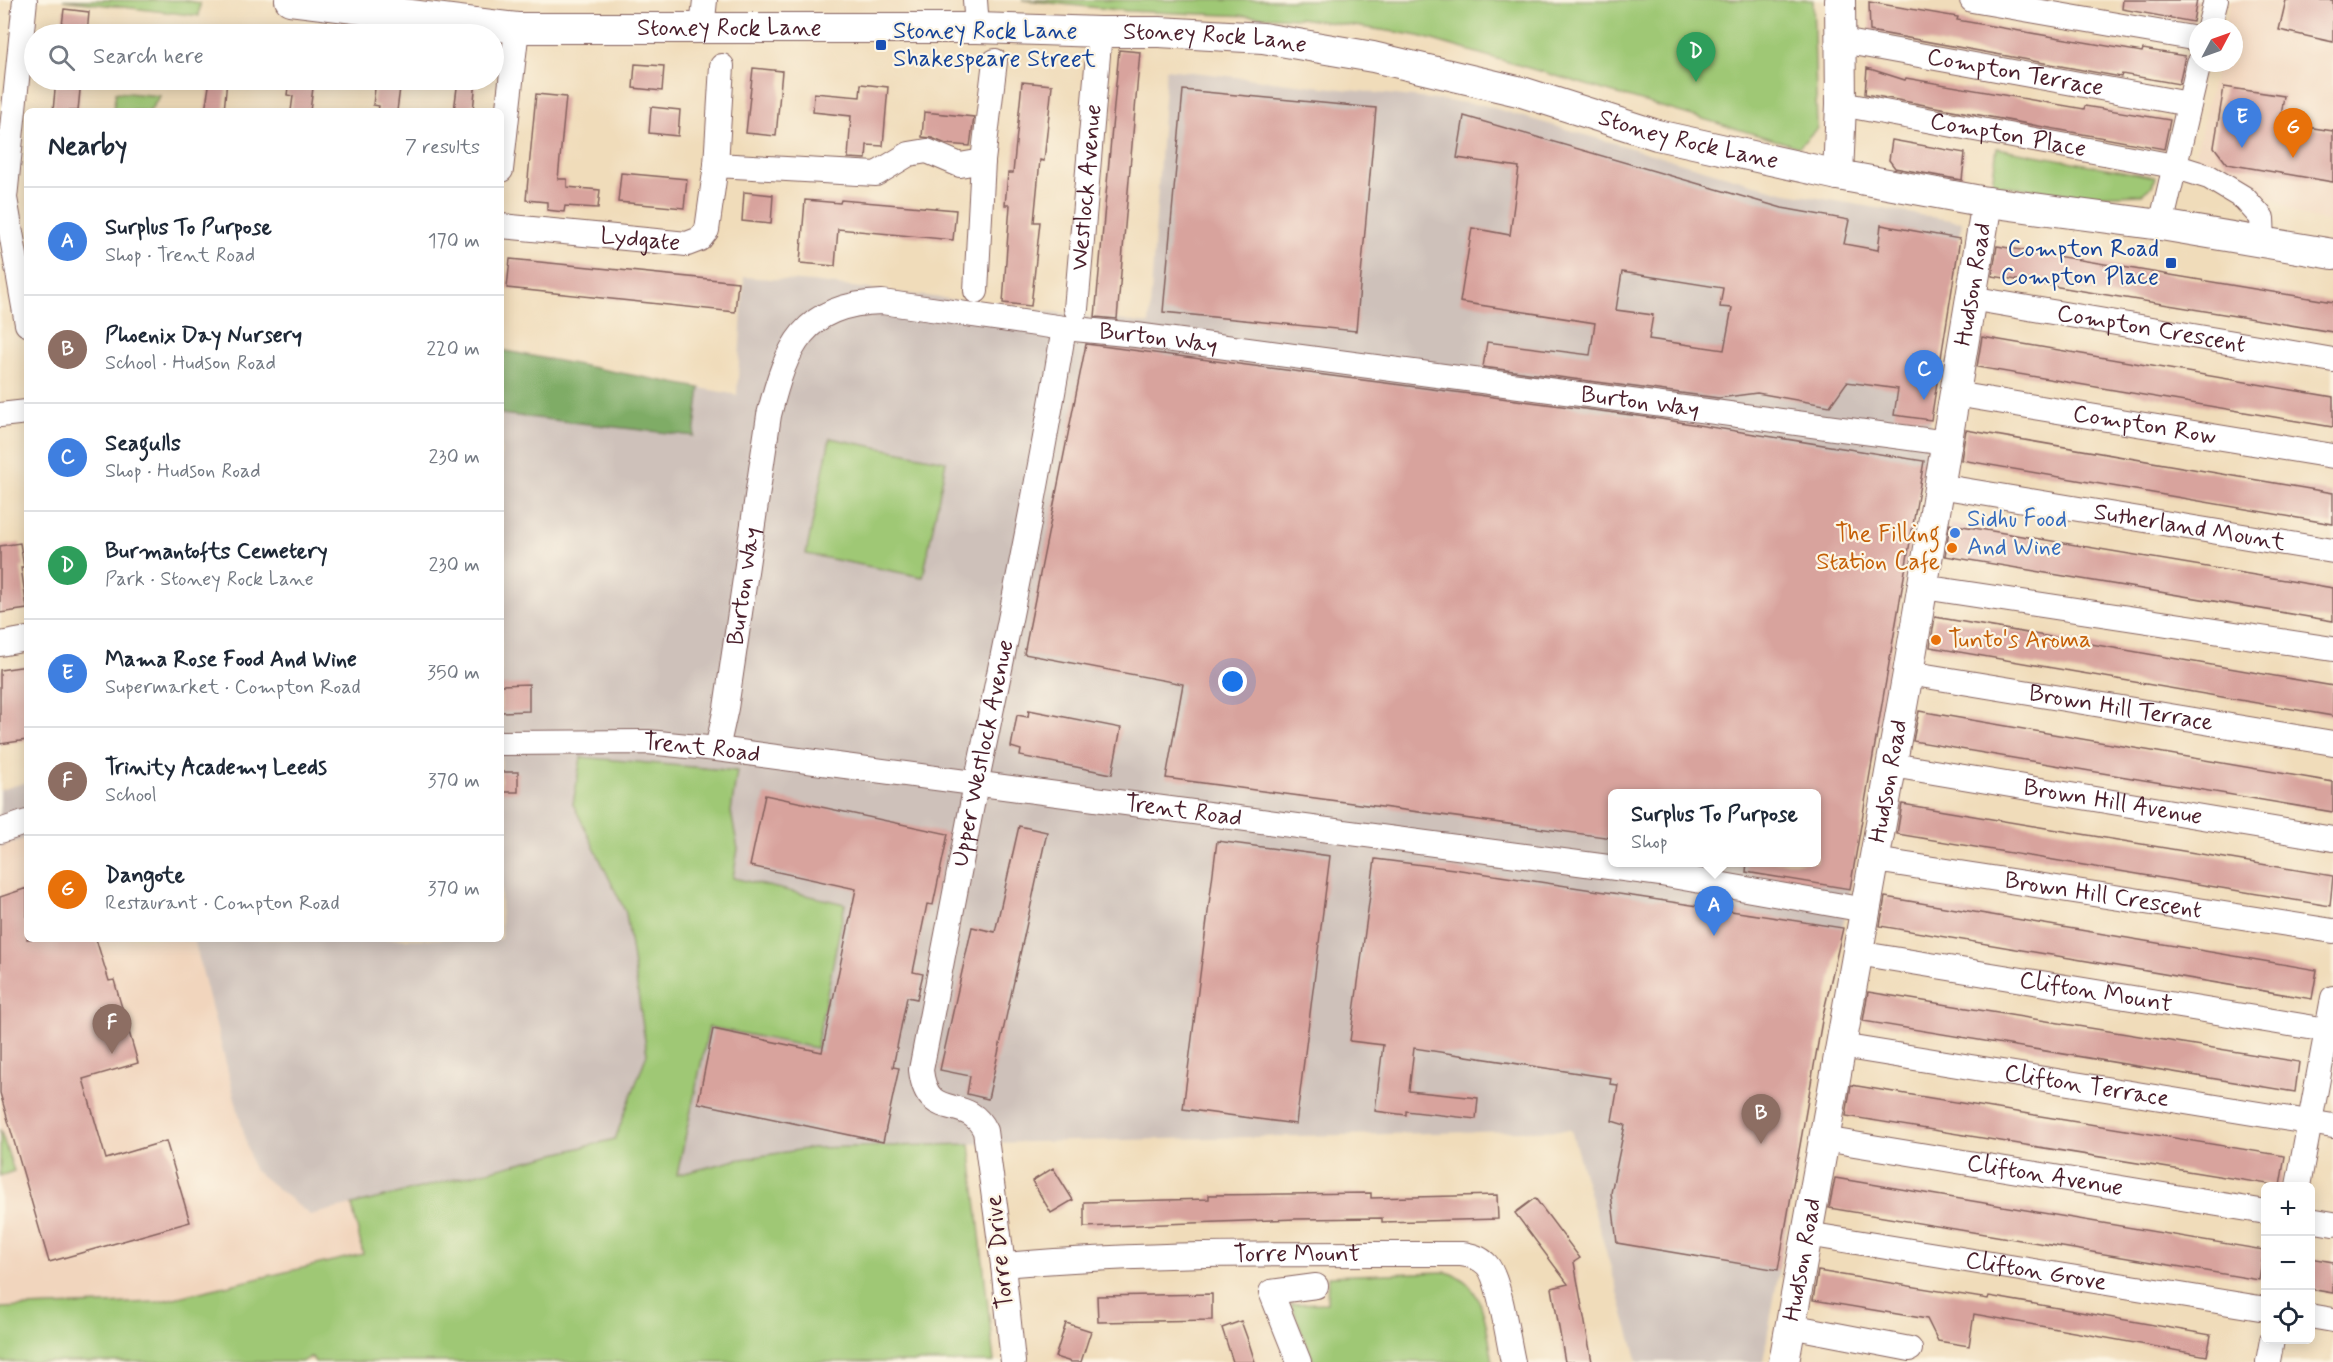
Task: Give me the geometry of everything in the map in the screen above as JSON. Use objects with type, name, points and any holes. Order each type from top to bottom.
[{"type":"street","points":[[24,308],[3,198],[25,0]]},
{"type":"street","name":"Stoney Rock Lane","points":[[290,0],[485,24]]},
{"type":"street","points":[[702,30],[705,0]]},
{"type":"street","points":[[1838,176],[1842,41],[1840,0]]},
{"type":"street","points":[[1972,0],[2189,37]]},
{"type":"street","points":[[2211,18],[2216,0]]},
{"type":"street","name":"Stoney Rock Lane","points":[[504,26],[702,30],[976,14],[1100,32],[1159,32],[1263,38],[1373,57],[1522,92],[1657,135],[1838,176],[1987,202],[2161,225],[2333,254]]},
{"type":"street","points":[[504,143],[517,28]]},
{"type":"street","name":"Westlock Avenue","points":[[1070,319],[1100,32]]},
{"type":"street","name":"Compton Terrace","points":[[1842,41],[2189,104]]},
{"type":"street","points":[[976,291],[983,161],[994,61]]},
{"type":"street","name":"Lydgate","points":[[504,226],[687,244],[700,239],[707,230],[716,165],[722,66]]},
{"type":"street","points":[[2161,225],[2197,72]]},
{"type":"street","name":"Compton Place","points":[[1841,104],[2174,166],[2209,177],[2244,198],[2262,218],[2263,242]]},
{"type":"street","points":[[716,165],[876,174],[909,154],[927,151],[960,165],[983,161]]},
{"type":"street","name":"Hudson Road","points":[[1784,1362],[1892,765],[1987,202]]},
{"type":"street","name":"Compton Crescent","points":[[1970,298],[2333,360]]},
{"type":"street","name":"Burton Way","points":[[717,749],[726,708],[769,415],[782,370],[790,351],[811,322],[827,314],[863,303],[1070,319],[1136,334],[1947,443]]},
{"type":"street","name":"Upper Westlock Avenue","points":[[987,1143],[980,1120],[970,1112],[941,1106],[930,1098],[923,1085],[921,1070],[1070,319]]},
{"type":"street","name":"Compton Row","points":[[1955,394],[2333,456]]},
{"type":"street","points":[[0,416],[24,412]]},
{"type":"street","name":"Sutherland Mount","points":[[1940,486],[2333,551]]},
{"type":"street","points":[[1923,587],[2333,649]]},
{"type":"street","points":[[0,644],[24,640]]},
{"type":"street","name":"Brown Hill Terrace","points":[[1908,673],[2333,743]]},
{"type":"street","name":"Trent Road","points":[[504,743],[648,742],[717,749],[1661,874],[1865,910]]},
{"type":"street","name":"Brown Hill Avenue","points":[[1892,765],[2333,839]]},
{"type":"street","points":[[0,831],[24,823]]},
{"type":"street","name":"Brown Hill Crescent","points":[[1875,860],[2333,930]]},
{"type":"street","name":"Clifton Mount","points":[[1857,953],[2330,1031]]},
{"type":"street","points":[[2299,1182],[2309,1122],[2330,1031],[2333,998]]},
{"type":"street","name":"Clifton Terrace","points":[[1841,1046],[2333,1126]]},
{"type":"street","name":"Clifton Avenue","points":[[1824,1139],[2261,1211]]},
{"type":"street","name":"Torre Drive","points":[[987,1143],[1013,1362]]},
{"type":"street","points":[[2315,1221],[2333,1224]]},
{"type":"street","name":"Clifton Grove","points":[[1807,1234],[2261,1308]]},
{"type":"street","name":"Torre Mount","points":[[1003,1265],[1071,1259],[1256,1255],[1461,1254],[1474,1256],[1487,1265],[1495,1279],[1513,1362]]},
{"type":"street","points":[[1299,1362],[1272,1292],[1316,1286]]},
{"type":"street","points":[[2315,1318],[2333,1320]]},
{"type":"street","points":[[1790,1326],[1910,1349]]},
{"type":"street","points":[[2268,1362],[2271,1344]]},
{"type":"shaded area","points":[[2231,0],[2333,0],[2333,222],[2303,217],[2217,165],[2195,157],[2215,72],[2243,72],[2243,18],[2227,18]]},
{"type":"shaded area","points":[[1166,69],[1483,105],[1782,192],[1962,222],[1924,461],[1847,907],[1822,1020],[1763,1362],[1638,1362],[1571,1130],[987,1143],[894,1148],[364,1254],[352,1205],[310,1215],[253,1169],[195,942],[504,942],[504,351],[737,395],[744,277],[812,282],[1149,324]]},
{"type":"shaded area","points":[[24,783],[24,839],[0,847],[0,790]]},
{"type":"shaded area","points":[[24,839],[24,942],[195,942],[253,1169],[352,1205],[364,1254],[157,1302],[0,1308],[0,847]]},
{"type":"green space","points":[[63,0],[182,0],[200,3],[199,16]]},
{"type":"green space","points":[[1022,0],[1813,0],[1817,128],[1799,147],[1419,36],[1395,32],[1300,18],[1128,11]]},
{"type":"green space","points":[[116,92],[160,96],[152,108],[113,108]]},
{"type":"green space","points":[[1997,148],[2155,177],[2152,186],[2142,194],[2085,196],[1992,184]]},
{"type":"green space","points":[[504,351],[700,388],[694,436],[504,414]]},
{"type":"green space","points":[[830,438],[946,461],[923,577],[806,554]]},
{"type":"green space","points":[[581,757],[737,771],[731,812],[738,849],[733,878],[845,904],[816,1048],[709,1027],[677,1175],[736,1160],[811,1148],[970,1144],[994,1362],[315,1362],[312,1357],[301,1362],[0,1362],[0,1308],[157,1302],[363,1254],[352,1205],[615,1139],[647,1054],[626,913],[573,804]]},
{"type":"green space","points":[[0,1129],[14,1171],[0,1176]]},
{"type":"green space","points":[[1445,1272],[1469,1285],[1476,1295],[1486,1322],[1493,1362],[1314,1362],[1291,1304],[1327,1303],[1328,1276]]},
{"type":"building","points":[[2123,0],[2197,0],[2194,18],[2189,18],[2189,21],[2122,9]]},
{"type":"building","points":[[2286,0],[2333,0],[2333,42],[2279,30]]},
{"type":"building","points":[[1869,2],[1958,17],[1957,20],[2142,52],[2143,49],[2185,56],[2179,84],[2122,74],[2121,77],[1870,31]]},
{"type":"building","points":[[64,9],[89,12],[88,24],[62,24]]},
{"type":"building","points":[[1119,50],[1140,52],[1117,319],[1095,317]]},
{"type":"building","points":[[635,64],[664,66],[662,91],[633,88]]},
{"type":"building","points":[[753,68],[782,71],[776,136],[746,133]]},
{"type":"building","points":[[1867,68],[1905,80],[1906,78],[2084,109],[2085,106],[2170,120],[2164,149],[1865,94]]},
{"type":"building","points":[[1022,82],[1052,85],[1044,161],[1040,160],[1034,222],[1040,222],[1031,306],[1003,303],[1010,205],[1005,205],[1008,173],[1013,173]]},
{"type":"building","points":[[861,84],[888,87],[883,146],[867,145],[866,159],[848,158],[851,116],[813,112],[814,93],[860,97]]},
{"type":"building","points":[[2224,87],[2284,96],[2280,123],[2333,131],[2333,182],[2227,164],[2214,147]]},
{"type":"building","points":[[55,90],[80,90],[78,108],[53,108]]},
{"type":"building","points":[[208,90],[226,90],[224,108],[205,108]]},
{"type":"building","points":[[288,90],[313,90],[310,108],[291,108],[293,96],[287,95]]},
{"type":"building","points":[[375,90],[400,90],[397,108],[379,108],[379,106],[373,105]]},
{"type":"building","points":[[457,90],[475,90],[473,108],[454,108]]},
{"type":"building","points":[[1183,90],[1376,108],[1356,331],[1163,312]]},
{"type":"building","points":[[536,94],[566,97],[558,179],[567,179],[567,187],[600,190],[598,208],[565,206],[564,212],[547,210],[547,202],[526,200]]},
{"type":"building","points":[[651,107],[680,110],[678,136],[649,133]]},
{"type":"building","points":[[924,112],[974,117],[970,146],[946,144],[932,138],[922,137]]},
{"type":"building","points":[[1464,116],[1782,208],[1849,220],[1844,244],[1878,250],[1881,225],[1960,239],[1931,420],[1894,415],[1898,389],[1847,382],[1830,406],[1757,393],[1719,398],[1483,367],[1487,342],[1590,355],[1595,323],[1460,302],[1472,228],[1510,235],[1519,167],[1457,158]],"holes":[[[1622,272],[1723,288],[1720,307],[1732,308],[1724,350],[1649,339],[1653,315],[1616,310]]]},
{"type":"building","points":[[1892,140],[1965,153],[1962,180],[1895,168],[1889,160]]},
{"type":"building","points":[[621,173],[687,179],[684,208],[618,202]]},
{"type":"building","points":[[744,192],[773,195],[771,224],[742,221]]},
{"type":"building","points":[[805,200],[840,203],[841,200],[956,210],[953,240],[838,229],[835,266],[800,263]]},
{"type":"building","points":[[1997,246],[2333,302],[2333,332],[1992,276]]},
{"type":"building","points":[[510,259],[738,282],[735,312],[507,288]]},
{"type":"building","points":[[1982,337],[2333,397],[2333,427],[1977,367]]},
{"type":"building","points":[[1086,344],[1654,418],[1924,461],[1850,889],[1746,872],[1746,867],[1821,867],[1821,789],[1608,789],[1608,837],[1166,778],[1183,684],[1024,654]]},
{"type":"building","points":[[1966,430],[2333,493],[2333,524],[1961,460]]},
{"type":"building","points":[[1950,524],[2333,588],[2333,621],[1945,556]]},
{"type":"building","points":[[20,543],[24,567],[21,567],[24,609],[0,613],[0,546]]},
{"type":"building","points":[[1935,617],[2333,686],[2333,716],[1930,647]]},
{"type":"building","points":[[24,666],[24,740],[0,744],[0,670]]},
{"type":"building","points":[[529,684],[529,711],[504,712],[504,685]]},
{"type":"building","points":[[1029,710],[1121,728],[1112,774],[1020,756],[1021,750],[1011,747],[1017,715],[1028,717]]},
{"type":"building","points":[[1919,711],[2333,782],[2333,812],[1913,741]]},
{"type":"building","points":[[504,772],[518,772],[518,792],[504,792]]},
{"type":"building","points":[[765,795],[948,834],[933,905],[927,904],[913,972],[923,974],[917,999],[907,997],[893,1067],[899,1068],[883,1142],[698,1103],[713,1029],[822,1052],[856,889],[750,866]]},
{"type":"building","points":[[1902,804],[2333,876],[2330,906],[1897,834]]},
{"type":"building","points":[[1019,826],[1047,832],[988,1099],[967,1094],[970,1076],[940,1070],[972,927],[995,932]]},
{"type":"building","points":[[1217,841],[1330,856],[1296,1124],[1183,1109]]},
{"type":"building","points":[[1375,859],[1843,928],[1823,1015],[1778,1270],[1617,1243],[1611,1193],[1625,1125],[1612,1121],[1618,1085],[1610,1084],[1611,1078],[1414,1048],[1409,1091],[1478,1098],[1476,1119],[1406,1111],[1406,1115],[1375,1111],[1383,1045],[1350,1041]]},
{"type":"building","points":[[24,889],[24,942],[97,942],[109,981],[114,980],[138,1063],[83,1079],[106,1159],[166,1141],[190,1222],[49,1262],[0,1093],[0,897]]},
{"type":"building","points":[[1885,897],[2317,970],[2312,999],[1880,926]]},
{"type":"building","points":[[1868,992],[2299,1062],[2295,1092],[1863,1021]]},
{"type":"building","points":[[1851,1085],[2285,1156],[2281,1182],[2261,1183],[1846,1116]]},
{"type":"building","points":[[1053,1168],[1073,1200],[1051,1213],[1032,1181]]},
{"type":"building","points":[[1835,1178],[2261,1249],[2261,1268],[2259,1280],[1829,1208]]},
{"type":"building","points":[[1371,1193],[1371,1198],[1497,1195],[1498,1219],[1382,1222],[1382,1218],[1296,1219],[1084,1227],[1084,1202],[1209,1199],[1209,1195]]},
{"type":"building","points":[[1535,1198],[1580,1258],[1574,1262],[1592,1362],[1565,1362],[1552,1288],[1568,1284],[1515,1213]]},
{"type":"building","points":[[2315,1259],[2333,1262],[2333,1293],[2315,1290]]},
{"type":"building","points":[[1818,1271],[1988,1299],[1989,1296],[2211,1335],[2207,1356],[1974,1314],[1969,1346],[1938,1341],[1927,1319],[1813,1300]]},
{"type":"building","points":[[1212,1294],[1212,1320],[1098,1322],[1097,1296]]},
{"type":"building","points":[[1241,1321],[1255,1362],[1233,1362],[1222,1328]]},
{"type":"building","points":[[1066,1323],[1091,1331],[1081,1362],[1071,1362],[1055,1357]]},
{"type":"place","name":"Stoney Rock Lane Shakespeare Street","points":[[881,45]]},
{"type":"place","name":"Burmantofts Cemetery","points":[[1696,82]]},
{"type":"place","name":"Mama Rose Food And Wine","points":[[2242,148]]},
{"type":"place","name":"Dangote","points":[[2293,158]]},
{"type":"place","name":"Compton Road Compton Place","points":[[2171,263]]},
{"type":"place","name":"Seagulls","points":[[1924,400]]},
{"type":"place","name":"Sidhu Food And Wine","points":[[1955,533]]},
{"type":"place","name":"The Filling Station Cafe","points":[[1952,548]]},
{"type":"place","name":"Tunto's Aroma","points":[[1936,640]]},
{"type":"place","name":"Surplus To Purpose","points":[[1714,936]]},
{"type":"place","name":"Trinity Academy Leeds","points":[[112,1054]]},
{"type":"place","name":"Phoenix Day Nursery","points":[[1761,1144]]}]
